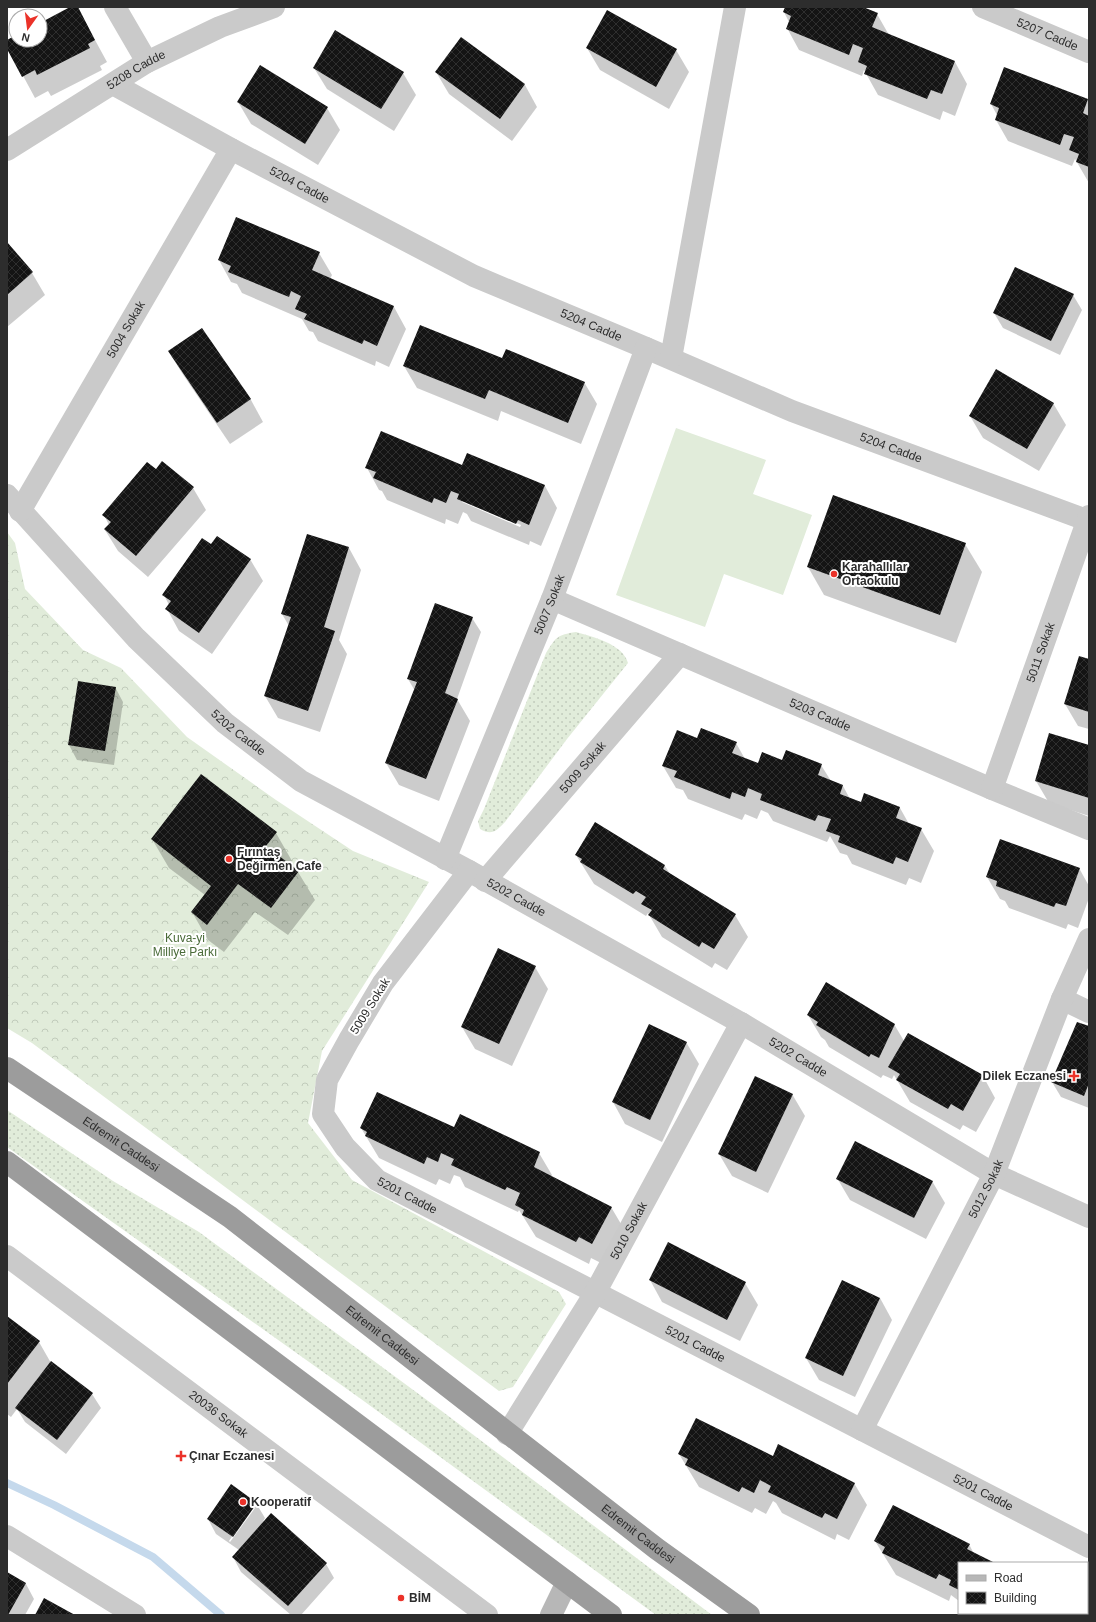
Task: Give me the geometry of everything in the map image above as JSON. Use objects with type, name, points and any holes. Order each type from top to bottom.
[{"type":"highway","name":"Edremit Caddesi","points":[[7,1068],[230,1217],[507,1434],[657,1549],[749,1615]]},
{"type":"highway","points":[[7,1162],[611,1615]]},
{"type":"main road","points":[[551,1615],[567,1582]]},
{"type":"street","points":[[116,7],[147,62]]},
{"type":"street","name":"5208 Cadde","points":[[7,150],[147,62],[220,27],[274,7]]},
{"type":"street","points":[[671,358],[735,7]]},
{"type":"street","name":"5207 Cadde","points":[[983,7],[1089,52]]},
{"type":"street","name":"5204 Cadde","points":[[113,84],[231,149],[474,276],[671,358],[792,411],[1088,520]]},
{"type":"street","name":"5004 Sokak","points":[[14,503],[231,149]]},
{"type":"street","name":"5007 Sokak","points":[[445,859],[552,599],[646,348]]},
{"type":"street","name":"5202 Cadde","points":[[14,503],[136,638],[225,723],[301,781],[477,876],[741,1023],[994,1174],[1089,1217]]},
{"type":"street","name":"5011 Sokak","points":[[992,790],[1088,520]]},
{"type":"street","name":"5203 Cadde","points":[[552,599],[992,790],[1089,829]]},
{"type":"street","name":"5009 Sokak","points":[[323,1114],[327,1080],[383,983],[477,876],[680,654]]},
{"type":"street","name":"5012 Sokak","points":[[862,1430],[994,1174],[1062,999],[1089,939]]},
{"type":"street","points":[[1062,999],[1089,1012]]},
{"type":"street","name":"5010 Sokak","points":[[507,1434],[595,1293],[741,1023]]},
{"type":"street","name":"5201 Cadde","points":[[323,1114],[345,1147],[377,1180],[1089,1547]]},
{"type":"street","name":"20036 Sokak","points":[[7,1256],[487,1615]]},
{"type":"street","points":[[7,1536],[135,1615]]},
{"type":"green space","points":[[676,428],[766,460],[753,494],[812,515],[783,595],[724,574],[705,627],[616,595]]},
{"type":"green space","name":"Kuva-yi Milliye Parkı","points":[[7,532],[15,543],[25,589],[83,650],[121,668],[187,737],[276,800],[353,851],[429,882],[322,1051],[308,1123],[352,1180],[559,1292],[566,1304],[513,1387],[499,1391],[32,1043],[7,1028]]},
{"type":"green space","points":[[576,632],[599,639],[614,646],[625,656],[628,663],[567,739],[505,822],[494,832],[484,831],[480,829],[478,821],[546,653],[555,640],[565,634]]},
{"type":"green space","points":[[7,1110],[113,1181],[199,1232],[439,1409],[712,1615],[656,1615],[361,1399],[7,1147]]},
{"type":"building","points":[[70,7],[78,7],[95,40],[88,44],[90,48],[37,75],[35,70],[22,77],[7,49],[7,40],[8,48],[48,48],[48,19]]},
{"type":"building","points":[[785,7],[863,7],[878,13],[872,27],[955,61],[942,94],[931,90],[927,99],[864,74],[867,66],[858,62],[863,48],[853,44],[849,55],[786,29],[791,16],[783,12]]},
{"type":"building","points":[[607,10],[677,49],[656,87],[586,48]]},
{"type":"building","points":[[335,30],[404,72],[381,109],[313,68]]},
{"type":"building","points":[[461,37],[525,84],[500,119],[435,72]]},
{"type":"building","points":[[260,65],[328,107],[305,144],[237,102]]},
{"type":"building","points":[[1004,67],[1088,99],[1083,113],[1089,116],[1089,167],[1076,162],[1079,154],[1069,150],[1074,137],[1064,134],[1060,145],[995,120],[999,108],[990,104]]},
{"type":"building","points":[[236,217],[320,252],[312,270],[394,306],[377,346],[364,340],[362,344],[304,319],[307,314],[295,309],[301,296],[291,291],[289,297],[228,272],[231,266],[218,260]]},
{"type":"building","points":[[7,242],[33,272],[7,295]]},
{"type":"building","points":[[1015,267],[1074,294],[1051,341],[993,313]]},
{"type":"building","points":[[420,325],[502,358],[506,349],[585,382],[568,423],[489,390],[485,399],[403,366]]},
{"type":"building","points":[[202,328],[251,399],[217,423],[168,351]]},
{"type":"building","points":[[996,369],[1054,403],[1027,449],[969,416]]},
{"type":"building","points":[[381,431],[462,465],[467,453],[545,485],[529,525],[518,520],[516,524],[457,499],[459,494],[451,491],[446,503],[434,498],[432,503],[373,478],[376,472],[365,468]]},
{"type":"building","points":[[162,461],[194,487],[136,556],[104,529],[111,522],[102,515],[147,462],[156,469]]},
{"type":"building","points":[[833,495],[966,543],[940,615],[807,567]]},
{"type":"building","points":[[307,534],[349,547],[324,627],[335,631],[308,711],[264,696],[291,617],[281,614]]},
{"type":"building","points":[[217,536],[251,559],[199,633],[165,609],[171,601],[162,595],[202,538],[211,544]]},
{"type":"building","points":[[435,603],[473,617],[445,693],[458,699],[426,779],[385,763],[417,682],[407,679]]},
{"type":"building","points":[[1079,656],[1089,659],[1089,712],[1064,704]]},
{"type":"building","points":[[78,681],[116,687],[105,751],[68,745]]},
{"type":"building","points":[[701,728],[737,742],[732,753],[758,763],[762,752],[782,760],[786,750],[822,764],[818,775],[843,785],[840,794],[861,802],[864,793],[900,807],[896,818],[922,828],[908,862],[896,857],[893,864],[838,842],[840,836],[826,831],[831,819],[818,815],[815,821],[760,800],[762,794],[748,788],[745,797],[732,792],[730,799],[674,777],[677,771],[662,766],[677,730],[697,738]]},
{"type":"building","points":[[1049,733],[1089,745],[1089,798],[1035,781]]},
{"type":"building","name":"Fırıntaş Değirmen Cafe","points":[[201,774],[277,832],[266,846],[299,871],[271,908],[238,884],[207,925],[191,912],[211,886],[151,839]]},
{"type":"building","points":[[595,822],[665,865],[663,869],[736,914],[714,949],[702,942],[699,947],[648,915],[652,910],[641,904],[646,897],[636,891],[633,894],[580,862],[582,859],[575,855]]},
{"type":"building","points":[[1000,839],[1080,868],[1066,906],[1056,903],[1054,907],[996,886],[997,881],[986,877]]},
{"type":"building","points":[[498,948],[536,966],[499,1044],[461,1027]]},
{"type":"building","points":[[826,982],[895,1024],[879,1058],[871,1054],[869,1057],[816,1025],[818,1022],[807,1015]]},
{"type":"building","points":[[1077,1022],[1089,1026],[1089,1083],[1084,1096],[1051,1082]]},
{"type":"building","points":[[649,1024],[687,1042],[650,1120],[612,1102]]},
{"type":"building","points":[[908,1033],[983,1075],[963,1111],[951,1104],[948,1109],[896,1080],[900,1074],[888,1067]]},
{"type":"building","points":[[755,1076],[793,1094],[756,1172],[718,1154]]},
{"type":"building","points":[[377,1092],[454,1127],[460,1114],[540,1152],[534,1167],[612,1207],[592,1244],[579,1237],[576,1242],[522,1215],[524,1210],[515,1205],[520,1193],[507,1187],[505,1190],[451,1165],[454,1159],[441,1153],[438,1162],[427,1157],[424,1164],[365,1136],[367,1132],[360,1128]]},
{"type":"building","points":[[855,1141],[933,1181],[914,1218],[836,1179]]},
{"type":"building","points":[[668,1242],[746,1282],[727,1320],[649,1280]]},
{"type":"building","points":[[842,1280],[880,1298],[843,1376],[805,1358]]},
{"type":"building","points":[[7,1316],[40,1341],[7,1384]]},
{"type":"building","points":[[51,1361],[93,1393],[57,1440],[15,1408]]},
{"type":"building","points":[[696,1418],[773,1456],[778,1444],[855,1483],[837,1519],[825,1513],[822,1518],[768,1492],[771,1486],[760,1480],[754,1493],[742,1487],[739,1492],[685,1465],[688,1459],[678,1454]]},
{"type":"building","points":[[231,1484],[257,1503],[233,1537],[207,1519]]},
{"type":"building","points":[[893,1505],[970,1544],[967,1549],[993,1562],[958,1562],[958,1590],[949,1585],[951,1580],[939,1574],[936,1579],[882,1553],[885,1547],[874,1541]]},
{"type":"building","points":[[271,1513],[327,1563],[288,1606],[232,1557]]},
{"type":"building","points":[[7,1572],[26,1583],[8,1615],[7,1615]]},
{"type":"building","points":[[44,1598],[75,1615],[35,1615]]},
{"type":"building","points":[[992,1614],[1030,1614],[1030,1615]]},
{"type":"waterway","points":[[7,1483],[54,1505],[153,1557],[221,1615]]},
{"type":"place","name":"Karahallılar Ortaokulu","points":[[834,574]]},
{"type":"place","name":"Fırıntaş Değirmen Cafe","points":[[229,859]]},
{"type":"place","name":"Dilek Eczanesi","points":[[1074,1076]]},
{"type":"place","name":"Çınar Eczanesi","points":[[181,1456]]},
{"type":"place","name":"Kooperatif","points":[[243,1502]]},
{"type":"place","name":"BİM","points":[[401,1598]]}]
